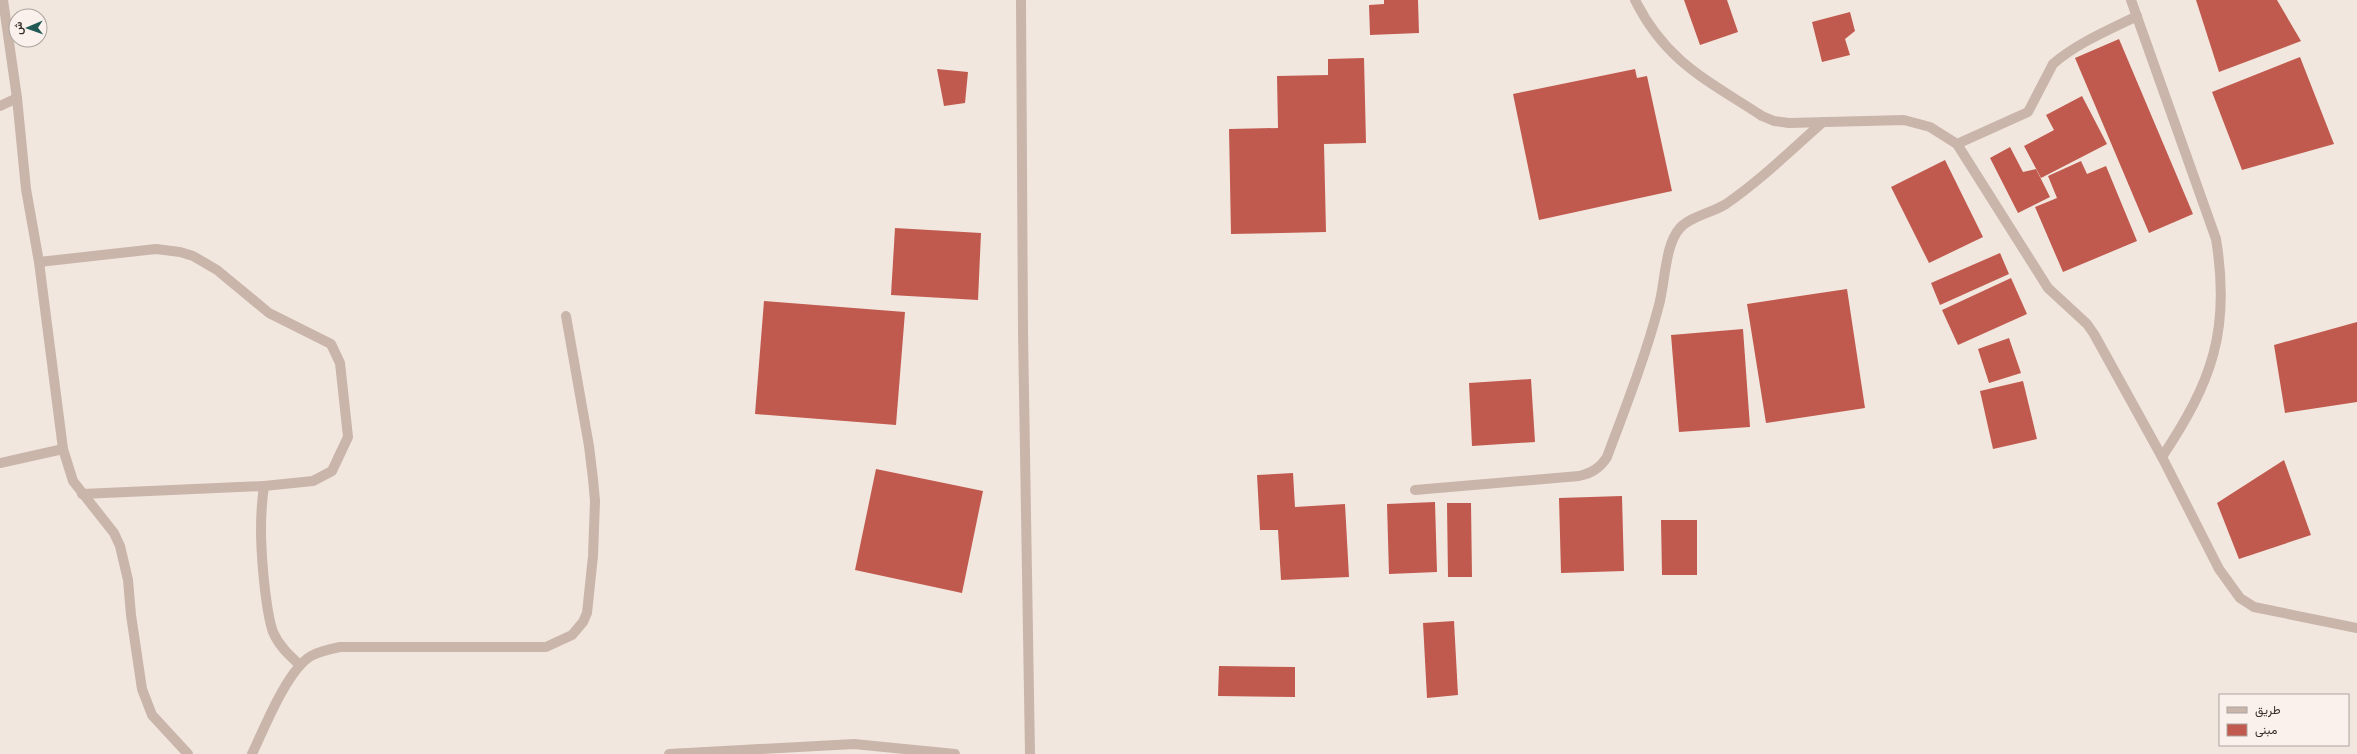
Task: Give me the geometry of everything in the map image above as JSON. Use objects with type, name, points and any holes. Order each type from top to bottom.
[{"type":"street","points":[[3,0],[17,98],[26,189],[39,262],[63,449],[73,481],[114,533],[120,546],[128,580],[136,658],[144,696],[152,715],[188,754]]},
{"type":"street","points":[[1021,0],[1024,394],[1030,754]]},
{"type":"street","points":[[1635,0],[1655,35],[1675,57],[1692,71],[1762,116],[1774,121],[1823,122],[1904,120],[1930,128],[1957,144],[2048,288],[2086,324],[2094,334],[2162,457],[2209,550],[2230,586],[2240,598],[2254,607],[2266,611],[2357,628]]},
{"type":"street","points":[[2131,0],[2216,240],[2221,274],[2218,336],[2209,372],[2186,421],[2162,457]]},
{"type":"street","points":[[1957,144],[2018,118],[2028,112],[2053,64],[2059,59],[2137,16]]},
{"type":"street","points":[[0,106],[17,98]]},
{"type":"street","points":[[1415,490],[1580,476],[1592,473],[1602,465],[1607,457],[1659,306],[1670,246],[1674,236],[1681,226],[1727,203],[1768,171],[1823,122]]},
{"type":"street","points":[[39,262],[156,249],[180,252],[193,256],[217,270],[269,314],[331,344],[340,363],[348,436],[332,471],[313,481],[264,486],[82,494]]},
{"type":"street","points":[[252,754],[275,704],[300,665],[310,656],[325,650],[340,647],[546,647],[564,640],[579,628],[587,613],[593,556],[595,502],[590,446],[566,316]]},
{"type":"street","points":[[0,463],[63,449]]},
{"type":"street","points":[[264,486],[260,515],[260,551],[268,613],[274,632],[283,650],[300,665]]},
{"type":"street","points":[[669,754],[854,744],[955,754]]},
{"type":"building","points":[[1384,0],[1418,0],[1419,33],[1370,35],[1369,5],[1384,4]]},
{"type":"building","points":[[1684,0],[1727,0],[1738,32],[1700,45]]},
{"type":"building","points":[[2196,0],[2277,0],[2301,41],[2219,72]]},
{"type":"building","points":[[1850,12],[1855,31],[1845,39],[1850,55],[1822,62],[1812,22]]},
{"type":"building","points":[[2119,39],[2193,214],[2149,233],[2075,58]]},
{"type":"building","points":[[2300,57],[2334,144],[2242,170],[2212,92]]},
{"type":"building","points":[[1364,58],[1366,143],[1324,144],[1326,232],[1231,234],[1229,129],[1278,128],[1277,76],[1328,75],[1328,59]]},
{"type":"building","points":[[937,69],[968,72],[965,103],[944,106]]},
{"type":"building","points":[[1635,69],[1637,78],[1647,76],[1672,191],[1539,220],[1513,94]]},
{"type":"building","points":[[2082,96],[2107,144],[2041,178],[2024,146],[2054,130],[2046,115]]},
{"type":"building","points":[[2010,147],[2023,172],[2036,169],[2050,197],[2018,213],[1990,158]]},
{"type":"building","points":[[1945,160],[1983,237],[1929,263],[1891,187]]},
{"type":"building","points":[[2081,161],[2087,174],[2106,166],[2137,241],[2063,272],[2035,207],[2057,198],[2048,176]]},
{"type":"building","points":[[895,228],[981,233],[978,300],[891,295]]},
{"type":"building","points":[[2000,253],[2009,274],[1940,305],[1931,283]]},
{"type":"building","points":[[2011,278],[2027,314],[1958,345],[1942,310]]},
{"type":"building","points":[[1847,289],[1865,408],[1766,423],[1747,304]]},
{"type":"building","points":[[764,301],[905,312],[896,425],[755,414]]},
{"type":"building","points":[[2357,322],[2357,402],[2285,413],[2274,345]]},
{"type":"building","points":[[1743,329],[1750,427],[1679,432],[1671,335]]},
{"type":"building","points":[[2009,338],[2021,373],[1989,383],[1978,349]]},
{"type":"building","points":[[1531,379],[1535,442],[1472,446],[1469,383]]},
{"type":"building","points":[[2023,381],[2037,439],[1993,449],[1980,391]]},
{"type":"building","points":[[2284,460],[2311,535],[2239,559],[2217,503]]},
{"type":"building","points":[[876,469],[983,491],[962,593],[855,570]]},
{"type":"building","points":[[1293,473],[1295,507],[1345,504],[1349,577],[1281,580],[1278,530],[1260,530],[1257,475]]},
{"type":"building","points":[[1622,496],[1624,571],[1561,573],[1559,498]]},
{"type":"building","points":[[1435,502],[1437,572],[1389,574],[1387,504]]},
{"type":"building","points":[[1447,503],[1471,503],[1472,577],[1448,577]]},
{"type":"building","points":[[1661,520],[1697,520],[1697,575],[1662,575]]},
{"type":"building","points":[[1454,621],[1458,695],[1427,698],[1423,623]]},
{"type":"building","points":[[1219,666],[1295,667],[1295,697],[1218,696]]}]
